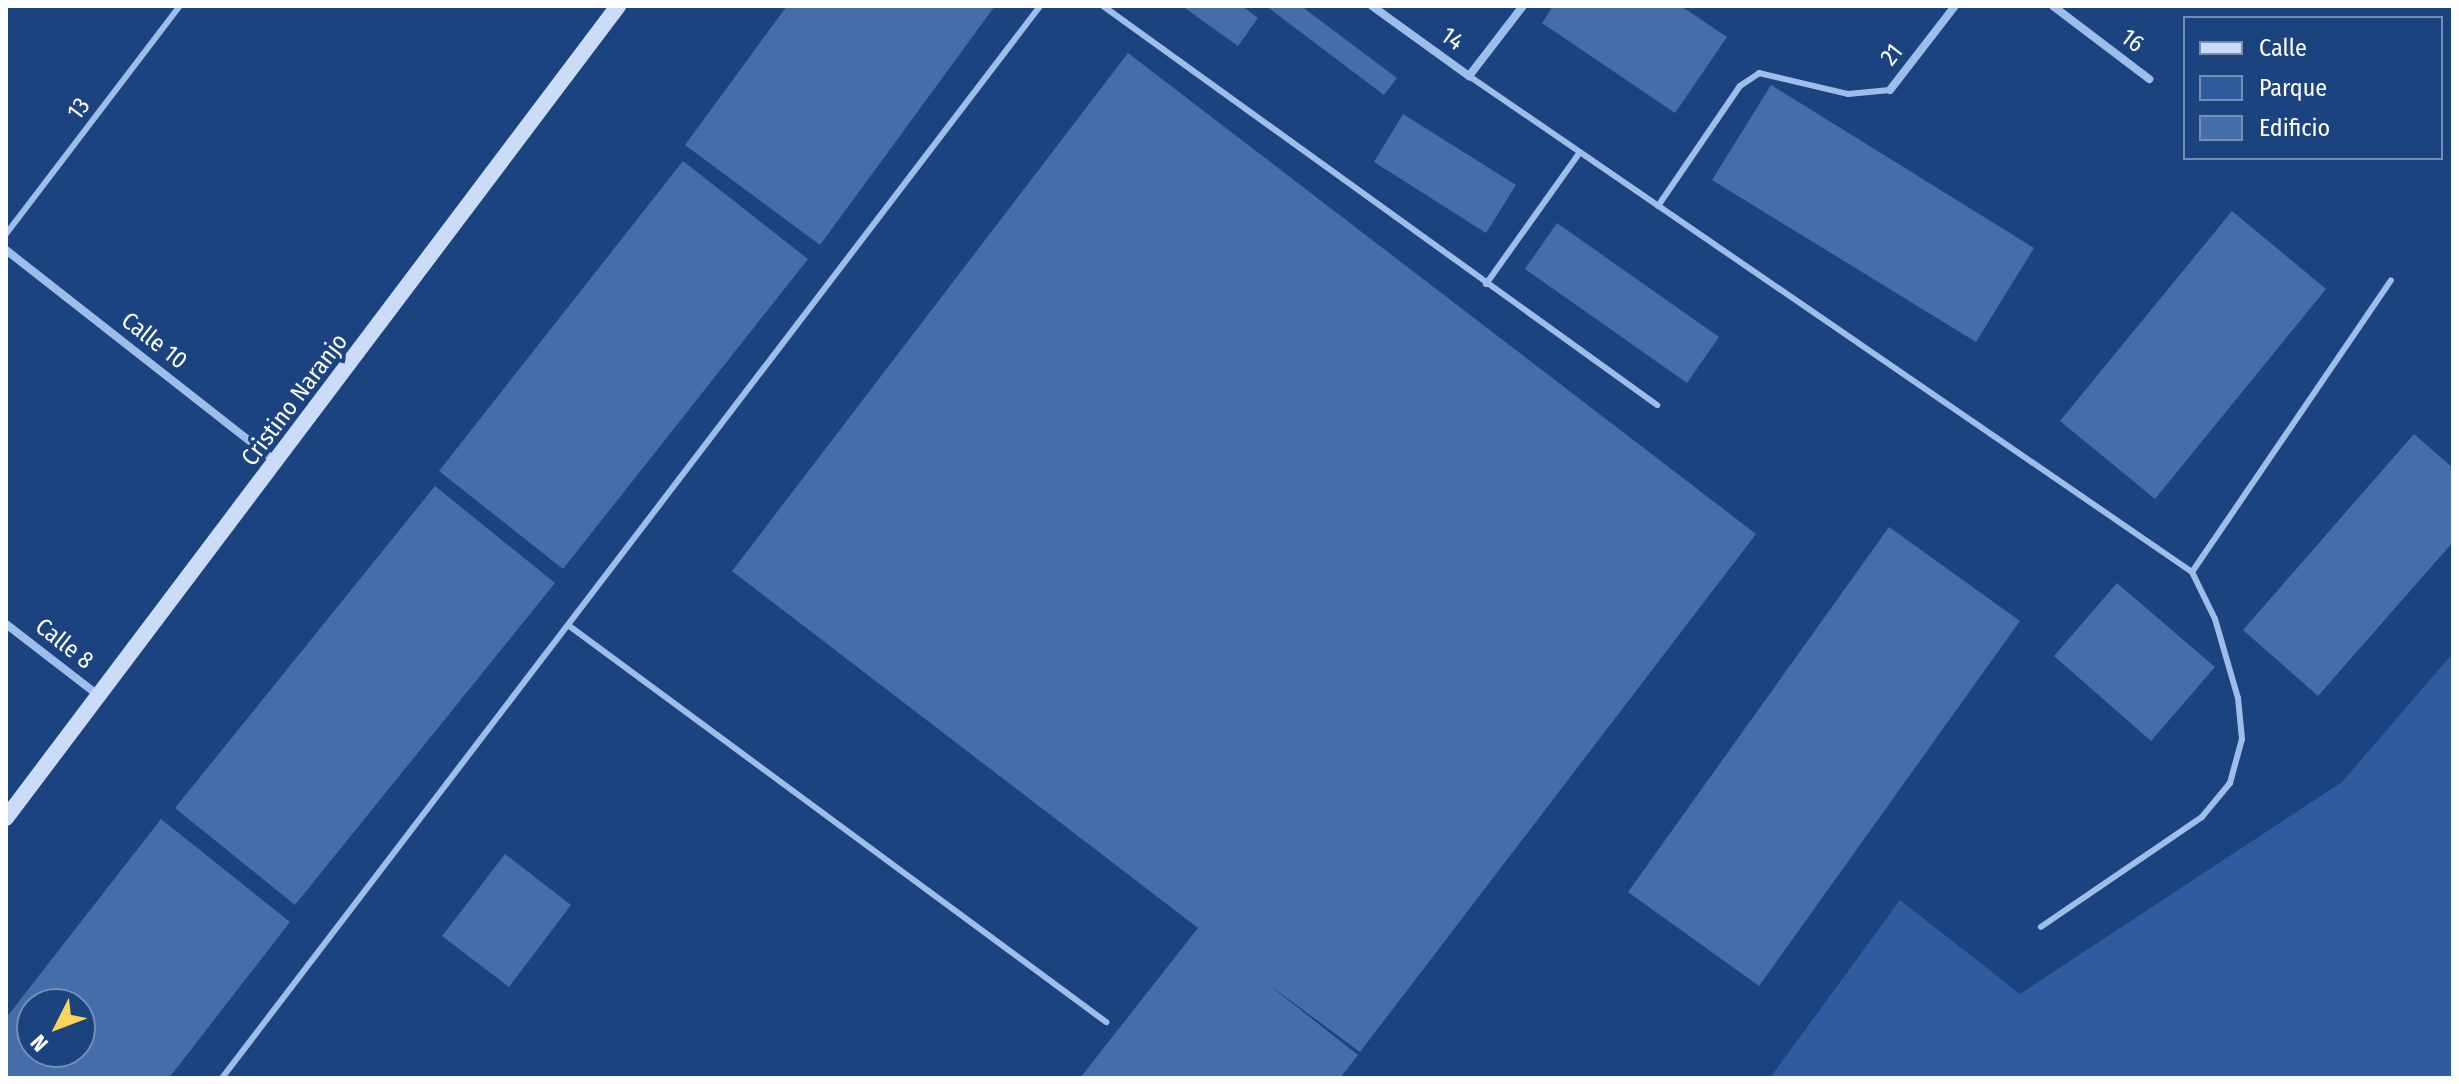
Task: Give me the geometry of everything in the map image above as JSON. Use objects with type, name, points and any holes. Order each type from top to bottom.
[{"type":"street","name":"Cristino Naranjo","points":[[6,818],[278,464],[618,6]]},
{"type":"street","name":"14","points":[[1372,6],[1469,76]]},
{"type":"street","points":[[1469,76],[1523,6]]},
{"type":"street","name":"21","points":[[1890,90],[1955,6]]},
{"type":"street","name":"16","points":[[2053,6],[2149,79]]},
{"type":"street","name":"Calle 10","points":[[6,250],[278,464]]},
{"type":"street","name":"Calle 8","points":[[6,624],[98,695]]},
{"type":"lane","name":"13","points":[[6,234],[180,6]]},
{"type":"lane","points":[[222,1078],[1040,6]]},
{"type":"lane","points":[[1103,6],[1657,405]]},
{"type":"lane","points":[[1658,206],[1740,86],[1759,73],[1848,94],[1890,90]]},
{"type":"lane","points":[[1469,76],[2192,572],[2215,619],[2238,698],[2242,739],[2230,783],[2202,817],[2041,927]]},
{"type":"lane","points":[[1486,284],[1580,152]]},
{"type":"lane","points":[[2192,572],[2391,280]]},
{"type":"lane","points":[[568,625],[1106,1022]]},
{"type":"green space","points":[[2453,653],[2453,1078],[1770,1078],[1900,900],[2020,994],[2342,782]]},
{"type":"building","points":[[787,6],[995,6],[820,245],[685,145]]},
{"type":"building","points":[[1182,6],[1242,6],[1258,18],[1238,46]]},
{"type":"building","points":[[1266,6],[1301,6],[1397,78],[1384,95]]},
{"type":"building","points":[[1553,6],[1681,6],[1727,37],[1675,113],[1542,23]]},
{"type":"building","points":[[1128,53],[1756,534],[1360,1052],[1264,981],[1358,1055],[1340,1078],[1080,1078],[1198,928],[732,571]]},
{"type":"building","points":[[1771,85],[2034,248],[1976,342],[1712,180]]},
{"type":"building","points":[[1403,114],[1516,185],[1486,233],[1374,162]]},
{"type":"building","points":[[683,161],[808,259],[563,569],[439,471]]},
{"type":"building","points":[[2232,211],[2326,289],[2155,499],[2060,421]]},
{"type":"building","points":[[1557,223],[1719,337],[1687,383],[1525,269]]},
{"type":"building","points":[[2414,434],[2453,468],[2453,542],[2318,696],[2243,630]]},
{"type":"building","points":[[435,486],[555,583],[295,905],[175,808]]},
{"type":"building","points":[[1889,527],[2020,621],[1759,986],[1628,892]]},
{"type":"building","points":[[2117,583],[2215,667],[2151,741],[2054,656]]},
{"type":"building","points":[[161,819],[290,922],[169,1078],[6,1078],[6,1018],[16,1005],[16,1068],[96,1068],[96,988],[29,988]]},
{"type":"building","points":[[505,854],[571,905],[509,987],[442,936]]}]
